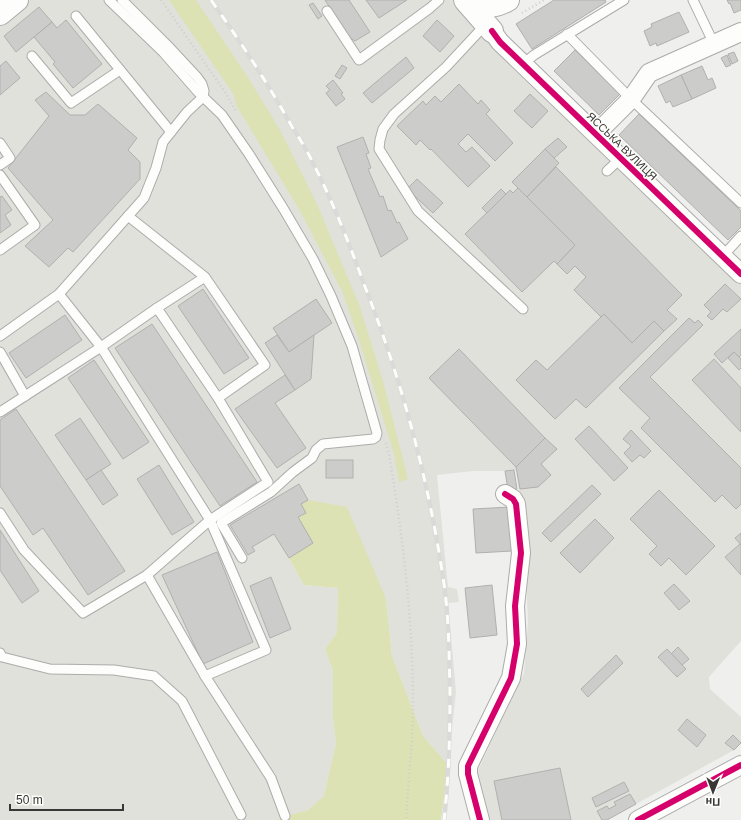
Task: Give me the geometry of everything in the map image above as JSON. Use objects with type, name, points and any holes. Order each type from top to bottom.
[{"type":"main road","points":[[0,14],[17,0]]},
{"type":"main road","points":[[468,4],[485,7],[510,6]]},
{"type":"main road","points":[[468,4],[489,27],[493,14],[510,6]]},
{"type":"street","name":"ЯССЬКА ВУЛИЦЯ","points":[[489,27],[500,42],[741,274]]},
{"type":"street","points":[[596,134],[631,99],[650,73],[741,32]]},
{"type":"street","points":[[480,820],[468,774],[468,766],[511,678],[517,644],[515,606],[521,553],[516,504],[513,499],[505,494]]},
{"type":"street","points":[[638,820],[741,765]]},
{"type":"lane","points":[[109,0],[163,52],[203,97],[222,115],[249,154],[313,259],[331,296],[352,346],[377,433],[376,437],[373,439],[323,444],[316,450],[312,458],[293,472],[272,492],[222,523],[242,558]]},
{"type":"lane","points":[[0,336],[59,294],[144,198],[156,168],[163,142],[187,112],[203,97],[204,91],[202,84],[197,77],[122,0]]},
{"type":"lane","points":[[327,11],[359,60],[439,0]]},
{"type":"lane","points":[[523,64],[534,55],[567,34],[624,0]]},
{"type":"lane","points":[[693,0],[714,44]]},
{"type":"lane","points":[[76,16],[171,132]]},
{"type":"lane","points":[[489,27],[394,114],[383,128],[379,150],[418,211],[523,309]]},
{"type":"lane","points":[[567,34],[631,99],[741,203]]},
{"type":"lane","points":[[32,56],[71,103],[120,70]]},
{"type":"lane","points":[[0,143],[10,158],[0,165]]},
{"type":"lane","points":[[607,171],[621,158]]},
{"type":"lane","points":[[0,175],[35,225],[0,250]]},
{"type":"lane","points":[[128,216],[205,277],[265,365],[218,398]]},
{"type":"lane","points":[[722,257],[741,236]]},
{"type":"lane","points":[[0,412],[101,347],[205,277]]},
{"type":"lane","points":[[59,294],[101,347],[210,520],[266,650],[205,676]]},
{"type":"lane","points":[[0,513],[24,550],[83,613],[147,575],[210,520],[268,482],[218,398],[157,308]]},
{"type":"lane","points":[[0,352],[25,396]]},
{"type":"lane","points":[[147,575],[205,676],[271,778],[285,816]]},
{"type":"lane","points":[[0,653],[2,657],[50,669],[114,670],[154,676],[182,701],[241,815]]},
{"type":"path","points":[[510,6],[544,0]]},
{"type":"path","points":[[389,454],[401,528],[408,591],[413,705],[406,820]]},
{"type":"shaded area","points":[[0,0],[464,0],[741,276],[741,641],[709,677],[710,689],[741,717],[741,743],[734,750],[607,820],[489,820],[477,772],[524,673],[528,622],[524,527],[516,470],[473,471],[437,475],[448,587],[457,589],[459,602],[448,603],[456,692],[448,765],[423,736],[392,656],[386,599],[306,513],[298,518],[313,543],[289,558],[304,585],[338,588],[337,633],[325,649],[333,671],[333,719],[336,743],[324,796],[308,810],[285,816],[277,820],[0,820]]},
{"type":"green space","points":[[169,0],[196,0],[249,79],[280,130],[317,204],[360,307],[383,381],[408,479],[399,482],[394,454],[360,343],[342,291],[299,209],[236,105],[234,95]]},
{"type":"green space","points":[[308,500],[347,507],[386,599],[392,656],[423,736],[448,765],[441,820],[277,820],[285,816],[308,810],[324,796],[336,743],[333,719],[333,671],[325,649],[337,633],[338,588],[304,585],[289,558],[313,543],[298,517],[306,513],[301,504]]},
{"type":"building","points":[[325,0],[349,0],[370,32],[355,41],[349,37]]},
{"type":"building","points":[[366,0],[407,0],[379,18]]},
{"type":"building","points":[[554,0],[605,0],[606,2],[532,49],[516,24]]},
{"type":"building","points":[[727,0],[741,0],[741,10],[734,13],[730,3],[729,4]]},
{"type":"building","points":[[313,3],[322,16],[318,19],[309,5]]},
{"type":"building","points":[[39,7],[52,22],[16,52],[4,36]]},
{"type":"building","points":[[679,12],[689,32],[657,46],[656,43],[650,46],[644,31],[652,27],[651,24]]},
{"type":"building","points":[[66,20],[102,64],[73,88],[53,64],[55,62],[34,37],[52,22],[57,28]]},
{"type":"building","points":[[437,20],[454,36],[440,52],[423,36]]},
{"type":"building","points":[[575,50],[620,94],[599,115],[554,71]]},
{"type":"building","points":[[734,52],[738,61],[732,64],[728,54]]},
{"type":"building","points":[[727,55],[731,65],[726,67],[721,58]]},
{"type":"building","points":[[406,57],[414,68],[372,103],[363,93]]},
{"type":"building","points":[[6,61],[20,78],[0,95],[0,66]]},
{"type":"building","points":[[342,65],[347,68],[340,79],[335,76]]},
{"type":"building","points":[[702,66],[708,80],[712,78],[716,88],[692,99],[681,75]]},
{"type":"building","points":[[681,75],[692,99],[673,107],[670,101],[666,103],[658,86]]},
{"type":"building","points":[[333,80],[343,93],[341,94],[345,99],[336,106],[326,93],[330,90],[326,86]]},
{"type":"building","points":[[459,84],[478,104],[481,100],[490,110],[486,114],[513,143],[495,161],[468,134],[458,144],[466,152],[472,147],[490,166],[468,187],[431,149],[430,150],[420,140],[416,145],[397,126],[423,101],[426,105],[435,96],[441,102]]},
{"type":"building","points":[[46,92],[70,115],[85,115],[98,104],[137,138],[128,150],[140,162],[140,179],[73,252],[68,248],[49,267],[25,246],[53,220],[8,168],[49,116],[35,100]]},
{"type":"building","points":[[530,94],[548,111],[532,128],[514,111]]},
{"type":"building","points":[[639,114],[741,211],[741,227],[728,240],[619,135]]},
{"type":"building","points":[[363,137],[369,153],[366,154],[371,168],[368,169],[380,197],[383,196],[388,211],[391,210],[397,223],[399,222],[408,239],[381,257],[337,147]]},
{"type":"building","points":[[558,138],[567,147],[554,158],[545,149]]},
{"type":"building","points":[[545,149],[559,163],[527,197],[512,182]]},
{"type":"building","points":[[556,167],[682,295],[667,310],[677,319],[664,331],[654,321],[632,343],[604,314],[601,317],[574,290],[586,277],[575,266],[567,274],[557,264],[575,245],[527,197]]},
{"type":"building","points":[[417,179],[443,203],[433,213],[407,189]]},
{"type":"building","points":[[518,188],[575,245],[557,264],[554,261],[522,292],[465,234],[510,190],[513,193]]},
{"type":"building","points":[[501,189],[506,194],[487,213],[482,208]]},
{"type":"building","points":[[2,196],[12,210],[5,215],[11,225],[0,233],[0,197]]},
{"type":"building","points":[[725,284],[741,299],[727,312],[723,309],[712,320],[707,316],[711,312],[704,305]]},
{"type":"building","points":[[203,289],[249,358],[224,374],[178,306]]},
{"type":"building","points":[[316,299],[332,323],[289,352],[273,328]]},
{"type":"building","points":[[604,314],[632,343],[654,321],[664,331],[586,408],[576,399],[555,419],[516,380],[536,360],[547,370]]},
{"type":"building","points":[[65,315],[82,340],[26,378],[9,353]]},
{"type":"building","points":[[689,318],[695,323],[698,320],[703,325],[650,377],[741,468],[741,504],[736,509],[722,495],[715,502],[641,428],[650,418],[619,388]]},
{"type":"building","points":[[152,324],[257,482],[220,506],[115,348]]},
{"type":"building","points":[[741,329],[741,355],[739,357],[734,352],[722,363],[714,354]]},
{"type":"building","points":[[277,335],[289,352],[314,335],[311,379],[295,390],[265,343]]},
{"type":"building","points":[[459,349],[545,438],[516,467],[429,378]]},
{"type":"building","points":[[734,352],[741,359],[741,368],[739,370],[728,358]]},
{"type":"building","points":[[714,359],[741,388],[741,432],[692,380]]},
{"type":"building","points":[[94,360],[149,442],[123,459],[68,378]]},
{"type":"building","points":[[285,375],[295,390],[275,403],[306,448],[277,468],[235,409]]},
{"type":"building","points":[[16,409],[125,571],[88,595],[43,528],[33,535],[0,486],[0,420]]},
{"type":"building","points":[[80,418],[111,464],[86,480],[55,435]]},
{"type":"building","points":[[589,426],[628,468],[614,481],[575,439]]},
{"type":"building","points":[[631,430],[651,451],[644,458],[640,455],[632,462],[624,453],[631,446],[623,439]]},
{"type":"building","points":[[545,438],[557,449],[541,464],[551,475],[538,487],[520,489],[516,467]]},
{"type":"building","points":[[326,460],[353,460],[353,478],[326,478]]},
{"type":"building","points":[[159,465],[194,522],[172,535],[137,479]]},
{"type":"building","points":[[101,470],[118,495],[103,505],[86,480]]},
{"type":"building","points":[[514,470],[517,489],[508,490],[505,471]]},
{"type":"building","points":[[299,484],[308,500],[301,504],[306,513],[298,517],[313,543],[289,558],[274,534],[252,547],[255,551],[248,555],[230,525]]},
{"type":"building","points":[[592,485],[601,494],[551,542],[542,533]]},
{"type":"building","points":[[659,490],[715,546],[686,575],[669,558],[661,566],[649,554],[657,546],[630,519]]},
{"type":"building","points":[[510,507],[512,551],[476,553],[473,509]]},
{"type":"building","points":[[595,519],[614,538],[580,573],[560,553]]},
{"type":"building","points":[[0,530],[39,591],[22,603],[0,570]]},
{"type":"building","points":[[741,533],[741,545],[735,538]]},
{"type":"building","points":[[740,544],[741,545],[741,575],[725,557]]},
{"type":"building","points":[[217,552],[253,642],[203,664],[162,575]]},
{"type":"building","points":[[271,577],[291,629],[270,638],[250,586]]},
{"type":"building","points":[[674,584],[690,601],[679,610],[664,593]]},
{"type":"building","points":[[492,585],[497,635],[470,638],[465,588]]},
{"type":"building","points":[[678,647],[689,659],[682,665],[671,654]]},
{"type":"building","points":[[667,649],[686,669],[677,677],[658,657]]},
{"type":"building","points":[[616,655],[623,663],[588,697],[581,689]]},
{"type":"building","points":[[687,719],[706,735],[697,747],[678,730]]},
{"type":"building","points":[[733,735],[741,743],[734,750],[725,743]]},
{"type":"building","points":[[560,768],[571,820],[502,820],[494,781]]},
{"type":"building","points":[[624,782],[629,791],[596,807],[592,798]]},
{"type":"building","points":[[630,794],[636,804],[607,820],[602,820],[597,811],[607,806],[609,809],[616,805],[614,802]]},
{"type":"railway","points":[[211,0],[263,77],[306,149],[320,178],[340,223],[378,321],[413,432],[431,507],[446,597],[450,705],[448,771],[444,820]]},
{"type":"cycle path","points":[[492,31],[500,42],[741,274]]},
{"type":"cycle path","points":[[480,820],[468,774],[468,766],[511,678],[517,644],[515,606],[521,553],[516,504],[513,499],[505,494]]},
{"type":"cycle path","points":[[638,820],[741,765]]}]
